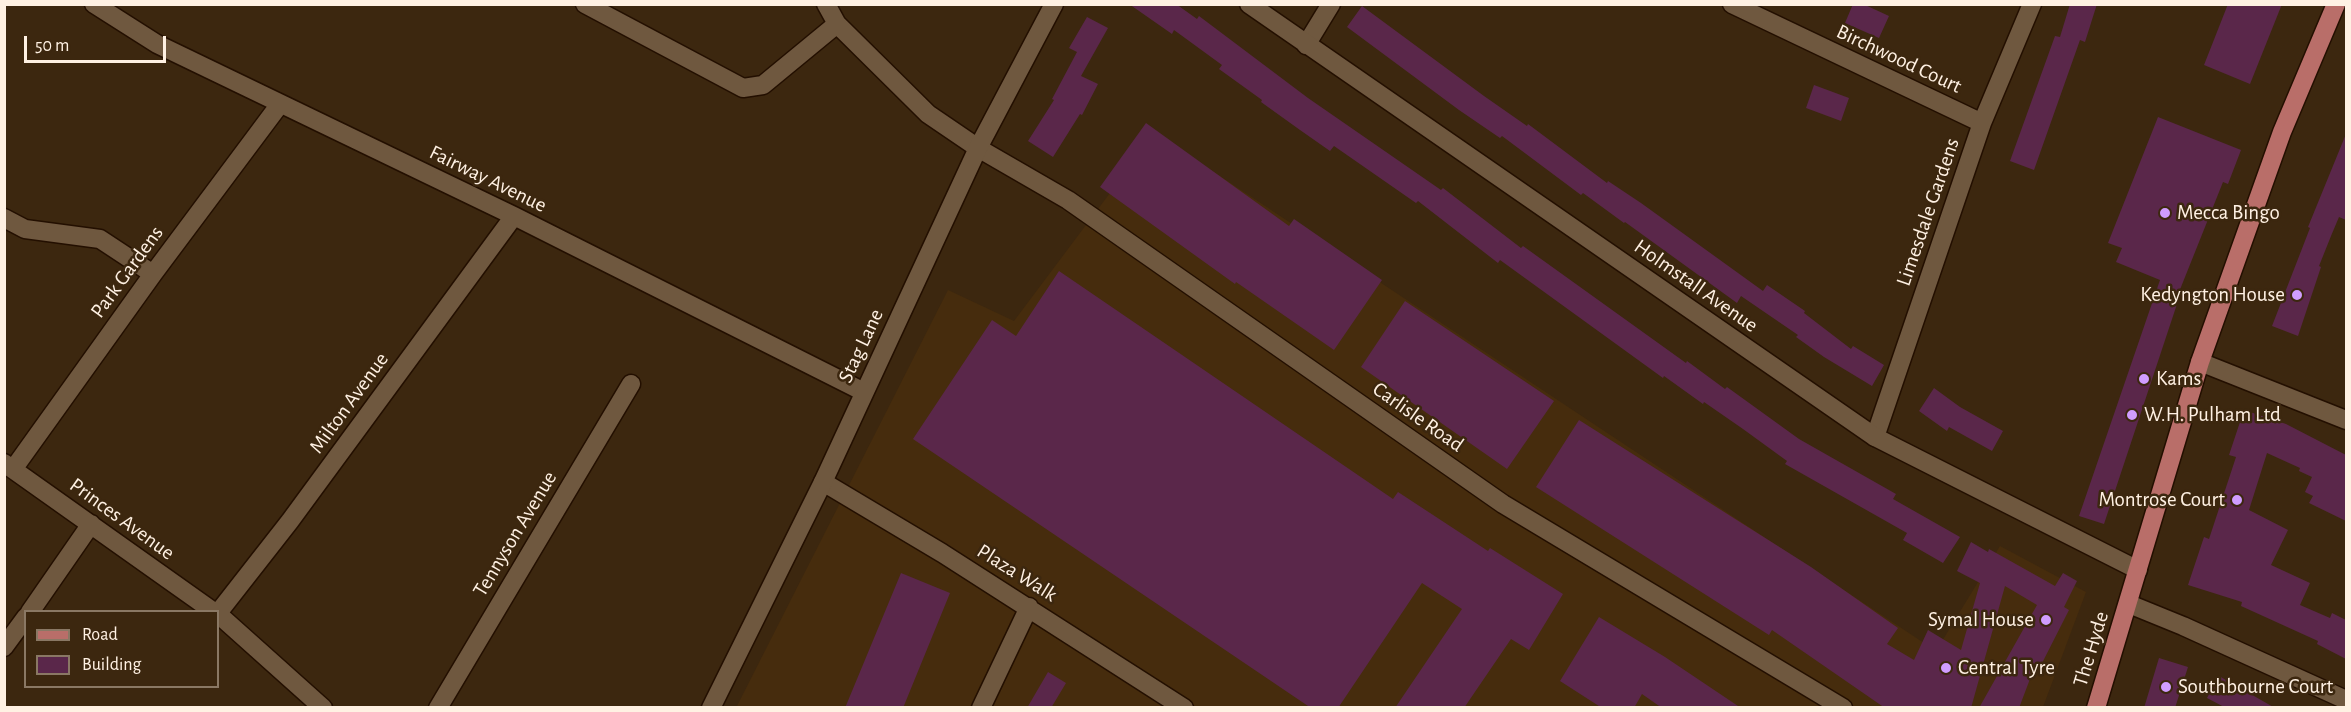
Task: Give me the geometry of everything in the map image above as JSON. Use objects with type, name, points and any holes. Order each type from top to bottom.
[{"type":"main road","name":"The Hyde","points":[[2096,708],[2200,362],[2282,132],[2336,4]]},
{"type":"street","name":"Fairway Avenue","points":[[94,4],[158,44],[514,216],[864,392]]},
{"type":"street","points":[[585,4],[743,88],[763,85],[837,24]]},
{"type":"street","name":"Carlisle Road","points":[[826,4],[837,24],[928,114],[978,148],[1068,200],[1503,504],[1843,708]]},
{"type":"street","name":"Stag Lane","points":[[711,708],[823,482],[978,148],[1054,4]]},
{"type":"street","name":"Holmstall Avenue","points":[[1249,4],[1875,437],[2138,570]]},
{"type":"street","points":[[1306,45],[1331,4]]},
{"type":"street","name":"Birchwood Court","points":[[1732,4],[1982,123]]},
{"type":"street","name":"Limesdale Gardens","points":[[1875,437],[1982,123],[2032,4]]},
{"type":"street","name":"Park Gardens","points":[[9,466],[280,104]]},
{"type":"street","name":"Milton Avenue","points":[[218,610],[290,521],[514,216]]},
{"type":"street","points":[[4,218],[25,229],[100,239],[153,274]]},
{"type":"street","points":[[2200,362],[2346,420]]},
{"type":"street","name":"Tennyson Avenue","points":[[438,708],[631,384]]},
{"type":"street","name":"Princes Avenue","points":[[9,466],[212,610]]},
{"type":"street","name":"Plaza Walk","points":[[823,482],[1029,607],[1184,708]]},
{"type":"street","points":[[31,610],[91,524]]},
{"type":"street","points":[[2129,604],[2346,700]]},
{"type":"street","points":[[981,708],[1029,607]]},
{"type":"street","name":"Princes Avenue","points":[[219,616],[323,708]]},
{"type":"street","points":[[4,647],[24,620]]},
{"type":"shaded area","points":[[1155,133],[1936,651],[2000,546],[2086,592],[2043,707],[736,708],[948,290],[1014,321]]},
{"type":"building","points":[[1129,4],[1176,4],[1197,19],[1199,16],[1308,98],[1441,190],[1443,188],[1521,248],[1523,246],[1686,363],[1687,361],[1725,389],[1727,387],[1799,439],[1896,494],[1893,499],[1960,537],[1943,563],[1903,540],[1907,533],[1785,464],[1787,461],[1743,429],[1664,376],[1663,378],[1500,260],[1498,263],[1418,201],[1416,203],[1334,146],[1330,151],[1300,130],[1219,69],[1222,65],[1174,30],[1172,34]]},
{"type":"building","points":[[1853,4],[1863,4],[1889,16],[1879,38],[1845,23]]},
{"type":"building","points":[[2070,4],[2097,4],[2085,42],[2080,40],[2034,170],[2010,161],[2055,36],[2060,37]]},
{"type":"building","points":[[2228,4],[2282,4],[2250,84],[2204,65]]},
{"type":"building","points":[[1362,6],[1484,96],[1527,126],[1528,124],[1607,183],[1608,181],[1641,203],[1763,291],[1767,285],[1805,311],[1804,313],[1851,349],[1853,346],[1884,365],[1872,386],[1824,357],[1796,337],[1798,335],[1741,296],[1737,303],[1625,222],[1583,193],[1581,195],[1502,136],[1500,138],[1459,110],[1347,27]]},
{"type":"building","points":[[1087,17],[1108,28],[1081,76],[1098,84],[1082,115],[1080,114],[1053,157],[1028,141],[1054,100],[1052,99],[1077,52],[1069,48]]},
{"type":"building","points":[[1814,85],[1849,98],[1841,121],[1806,108]]},
{"type":"building","name":"Mecca Bingo","points":[[2158,117],[2241,150],[2228,184],[2223,182],[2177,297],[2179,298],[2104,524],[2079,516],[2160,280],[2116,262],[2122,248],[2108,243]]},
{"type":"building","points":[[1146,123],[1289,226],[1294,219],[1382,280],[1334,350],[1236,282],[1235,284],[1100,187]]},
{"type":"building","points":[[2346,134],[2346,220],[2339,217],[2331,236],[2319,266],[2321,267],[2298,336],[2272,326],[2310,228],[2308,227]]},
{"type":"building","points":[[1059,271],[1393,499],[1398,492],[1488,551],[1490,548],[1563,594],[1529,650],[1511,639],[1464,708],[1395,708],[1462,609],[1422,583],[1338,708],[1311,708],[913,439],[992,320],[1016,336]]},
{"type":"building","points":[[1405,301],[1554,401],[1507,469],[1361,367]]},
{"type":"building","points":[[1934,388],[1960,407],[2003,431],[1992,451],[1949,427],[1947,431],[1919,411]]},
{"type":"building","points":[[2244,410],[2286,424],[2346,455],[2346,521],[2309,503],[2313,496],[2305,492],[2312,477],[2299,471],[2300,468],[2267,453],[2249,510],[2288,530],[2271,565],[2310,583],[2300,605],[2330,618],[2332,613],[2346,620],[2346,659],[2317,644],[2318,641],[2241,606],[2242,602],[2188,585],[2204,537],[2209,539],[2236,457],[2229,455]]},
{"type":"building","points":[[1579,420],[1811,567],[1898,628],[1887,644],[1914,660],[1928,630],[1961,650],[1980,583],[1957,571],[1971,542],[1988,552],[1989,549],[2055,586],[2063,573],[2077,581],[2064,607],[2069,610],[2037,673],[2033,671],[2019,708],[1979,708],[2037,605],[2005,586],[1971,708],[1885,708],[1772,630],[1769,635],[1536,487]]},
{"type":"building","points":[[901,573],[950,593],[903,708],[845,708]]},
{"type":"building","points":[[1599,617],[1665,657],[1741,708],[1662,708],[1642,694],[1634,708],[1602,708],[1560,681]]},
{"type":"building","name":"Southbourne Court","points":[[2159,658],[2188,667],[2175,708],[2144,708]]},
{"type":"building","points":[[1048,672],[1066,683],[1051,708],[1027,708]]},
{"type":"building","points":[[2219,676],[2275,708],[2226,708],[2207,698]]},
{"type":"place","name":"Mecca Bingo","points":[[2165,213]]},
{"type":"place","name":"Kedyngton House","points":[[2297,295]]},
{"type":"place","name":"Kams","points":[[2144,379]]},
{"type":"place","name":"W.H. Pulham Ltd","points":[[2132,415]]},
{"type":"place","name":"Montrose Court","points":[[2237,500]]},
{"type":"place","name":"Symal House","points":[[2046,620]]},
{"type":"place","name":"Central Tyre","points":[[1946,668]]},
{"type":"place","name":"Southbourne Court","points":[[2166,687]]}]
